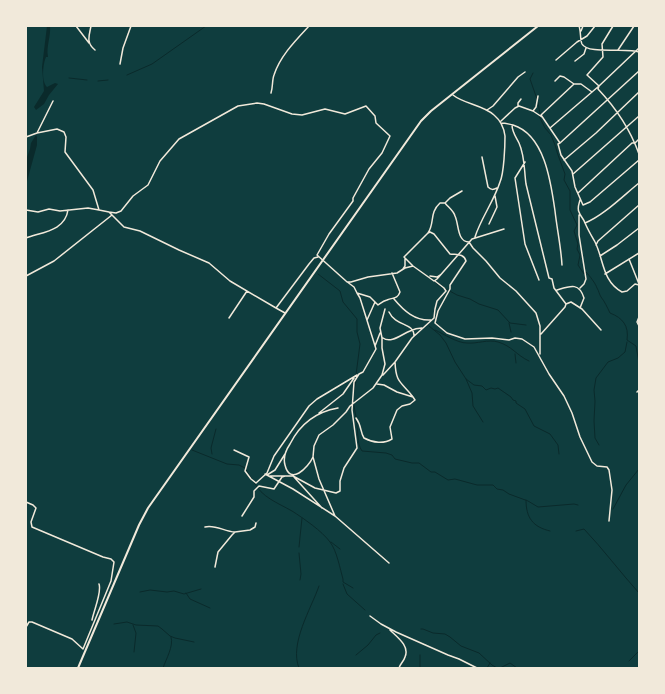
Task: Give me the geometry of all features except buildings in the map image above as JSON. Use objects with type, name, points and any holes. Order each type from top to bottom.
[{"type":"main road","points":[[78,668],[148,508],[421,121],[431,111],[538,26]]},
{"type":"street","points":[[76,26],[95,50]]},
{"type":"street","points":[[89,43],[88,38],[90,26]]},
{"type":"street","points":[[120,64],[123,48],[131,26]]},
{"type":"street","points":[[271,93],[275,73],[281,61],[291,44],[309,26]]},
{"type":"street","points":[[575,61],[586,51],[582,44],[579,26]]},
{"type":"street","points":[[581,31],[583,26]]},
{"type":"street","points":[[556,60],[587,36],[595,26]]},
{"type":"street","points":[[613,26],[601,46],[603,57],[587,75],[599,86],[598,89],[608,99],[627,127],[639,154]]},
{"type":"street","points":[[618,50],[634,26]]},
{"type":"street","points":[[585,47],[598,51],[610,49],[615,51],[636,50],[639,52]]},
{"type":"street","points":[[550,128],[599,86],[639,48]]},
{"type":"street","points":[[639,71],[558,144],[559,150],[573,174],[580,200],[583,205],[590,202],[639,160]]},
{"type":"street","points":[[487,110],[493,106],[518,77],[525,72]]},
{"type":"street","points":[[554,81],[561,76],[574,84],[580,84],[592,92]]},
{"type":"street","points":[[542,117],[542,113],[574,84]]},
{"type":"street","points":[[564,160],[639,92]]},
{"type":"street","points":[[453,94],[457,98],[463,99],[487,110],[495,116],[501,123],[505,136],[502,175],[495,196],[491,200],[475,238]]},
{"type":"street","points":[[532,111],[536,107],[538,96]]},
{"type":"street","points":[[501,123],[501,121],[518,106],[521,99]]},
{"type":"street","points":[[37,133],[53,101]]},
{"type":"street","points":[[26,210],[38,212],[49,209],[60,211],[88,208],[116,213],[121,211],[133,196],[148,185],[160,161],[179,140],[238,106],[257,103],[292,114],[302,115],[325,108],[345,114],[366,106],[375,116],[376,123],[390,136],[382,153],[366,175],[353,201],[318,252],[318,257]]},
{"type":"street","points":[[518,106],[532,111],[542,117],[560,143]]},
{"type":"street","points":[[573,174],[639,116]]},
{"type":"street","points":[[501,123],[519,127],[525,131],[538,147],[549,174],[554,195],[562,265]]},
{"type":"street","points":[[512,125],[525,162],[524,173],[526,184],[549,278],[552,279],[553,286],[566,304]]},
{"type":"street","points":[[26,136],[57,129],[64,132],[66,137],[64,152],[93,190],[99,210]]},
{"type":"street","points":[[578,193],[632,143],[635,143],[639,139]]},
{"type":"street","points":[[482,157],[488,187],[491,190],[494,190],[498,187]]},
{"type":"street","points":[[525,162],[516,174],[515,184],[526,244],[539,280]]},
{"type":"street","points":[[585,223],[609,207],[639,183]]},
{"type":"street","points":[[403,270],[405,266],[404,257],[431,229],[434,209],[440,203],[445,203],[450,198],[462,191]]},
{"type":"street","points":[[489,224],[497,207],[495,196]]},
{"type":"street","points":[[580,200],[578,209],[579,235],[586,279],[580,288]]},
{"type":"street","points":[[445,203],[456,216],[457,225],[462,238],[469,242],[500,278],[516,291],[536,313],[540,326],[540,356]]},
{"type":"street","points":[[596,245],[598,241],[639,205]]},
{"type":"street","points":[[26,238],[56,228],[64,222],[68,210]]},
{"type":"street","points":[[109,212],[124,227],[140,231],[173,248],[209,263],[223,276],[285,313]]},
{"type":"street","points":[[579,213],[585,223],[587,231],[596,245],[605,274],[613,286],[622,292],[627,291],[635,284],[639,285],[629,259]]},
{"type":"street","points":[[26,276],[54,262],[112,215]]},
{"type":"street","points":[[600,256],[639,228]]},
{"type":"street","points":[[434,281],[469,242],[475,238],[504,229]]},
{"type":"street","points":[[428,233],[433,233],[450,254],[459,254],[465,258],[466,261],[450,285],[450,289],[438,311],[435,323],[447,332],[465,339],[492,338],[509,340],[515,338],[522,339],[534,347],[549,374],[564,396],[590,460],[598,466],[605,466],[609,470],[612,490],[609,521]]},
{"type":"street","points":[[605,274],[639,253]]},
{"type":"street","points":[[234,450],[249,458],[245,471],[256,483],[269,469],[271,461],[309,406],[317,399],[361,374],[366,368],[376,349],[360,298],[354,286],[318,257]]},
{"type":"street","points":[[276,308],[309,264],[314,258],[318,257]]},
{"type":"street","points":[[285,454],[285,465],[288,472],[296,474],[304,470],[310,464],[313,457],[314,446],[319,435],[333,425],[353,403],[368,393],[396,362],[405,346],[432,320],[438,301],[446,291],[405,259]]},
{"type":"street","points":[[346,281],[351,282],[368,277],[397,273],[413,266]]},
{"type":"street","points":[[357,293],[370,297],[378,305],[387,299],[393,299],[398,296],[400,292],[392,273]]},
{"type":"street","points":[[427,275],[435,277],[441,274]]},
{"type":"street","points":[[556,290],[567,287],[580,288]]},
{"type":"street","points":[[580,288],[584,298],[580,308]]},
{"type":"street","points":[[229,318],[247,290]]},
{"type":"street","points":[[393,299],[413,316],[428,321],[432,320]]},
{"type":"street","points":[[367,320],[374,302]]},
{"type":"street","points":[[540,339],[542,332],[566,304],[571,302],[580,308],[601,330]]},
{"type":"street","points":[[380,379],[385,364],[380,324],[385,309]]},
{"type":"street","points":[[389,312],[396,321],[412,330],[414,336]]},
{"type":"street","points":[[639,317],[637,322],[639,326]]},
{"type":"street","points":[[382,336],[385,339],[391,340],[412,330],[422,328]]},
{"type":"street","points":[[375,346],[381,333]]},
{"type":"street","points":[[356,418],[360,424],[364,438],[377,443],[390,441],[392,439],[391,424],[397,411],[402,406],[413,403],[415,400],[398,380],[396,362]]},
{"type":"street","points":[[270,476],[293,476],[315,488],[333,493],[339,492],[340,481],[344,468],[357,450],[352,410],[354,382],[358,375]]},
{"type":"street","points":[[265,474],[267,475],[274,470],[302,425],[343,394],[350,382],[358,375]]},
{"type":"street","points":[[376,384],[384,385],[397,392],[413,397]]},
{"type":"street","points":[[318,414],[338,408]]},
{"type":"street","points":[[313,457],[319,479],[335,516]]},
{"type":"street","points":[[265,474],[301,494],[323,510],[335,516],[389,563]]},
{"type":"street","points":[[242,516],[254,497],[254,491],[259,486],[274,489],[282,477],[288,475]]},
{"type":"street","points":[[293,476],[323,510]]},
{"type":"street","points":[[26,502],[32,504],[36,508],[31,522],[32,527],[103,557],[112,559],[115,567],[111,581],[83,649],[72,639],[32,622],[29,622],[26,627]]},
{"type":"street","points":[[205,527],[211,526],[230,532],[235,532],[250,530],[255,527],[256,523]]},
{"type":"street","points":[[215,567],[218,552],[235,532]]},
{"type":"street","points":[[92,620],[101,591],[99,584]]},
{"type":"street","points":[[370,616],[389,628],[477,668]]},
{"type":"street","points":[[389,628],[406,648],[405,658],[399,668]]},
{"type":"water","points":[[47,26],[50,26],[48,57],[46,57],[43,68],[43,77],[47,87],[55,83],[58,84],[44,104],[36,110],[34,107],[44,91],[42,67]]},
{"type":"water","points":[[36,135],[37,145],[26,185],[26,160],[31,143]]},
{"type":"waterway","points":[[127,75],[152,64],[206,26]]},
{"type":"waterway","points":[[533,73],[530,79],[537,99]]},
{"type":"waterway","points":[[69,78],[87,80]]},
{"type":"waterway","points":[[98,81],[108,80]]},
{"type":"waterway","points":[[538,102],[540,114]]},
{"type":"waterway","points":[[539,116],[545,128],[551,135],[565,174],[564,180],[570,191],[570,210],[577,225],[574,231],[578,244],[577,249],[580,255],[578,265],[584,274],[586,272],[594,282],[610,313],[618,317],[624,323],[627,331],[627,340],[636,346],[639,363]]},
{"type":"waterway","points":[[318,274],[340,291],[343,302],[357,319],[357,332],[360,344],[356,375]]},
{"type":"waterway","points":[[436,283],[441,287]]},
{"type":"waterway","points":[[446,289],[479,304],[498,310],[510,323],[526,325]]},
{"type":"waterway","points":[[509,323],[511,332]]},
{"type":"waterway","points":[[429,326],[440,335],[446,343],[455,362],[466,379],[474,385],[482,386],[486,390],[498,388],[516,401],[516,403],[525,409],[534,426],[550,434],[558,445],[559,454]]},
{"type":"waterway","points":[[435,330],[463,343],[490,341],[498,342],[507,346],[529,361]]},
{"type":"waterway","points":[[599,445],[595,438],[594,421],[594,390],[596,378],[608,362],[618,358],[625,352],[627,342]]},
{"type":"waterway","points":[[515,354],[516,363]]},
{"type":"waterway","points":[[466,379],[472,393],[473,406],[483,422]]},
{"type":"waterway","points":[[354,391],[356,381]]},
{"type":"waterway","points":[[353,400],[356,417]]},
{"type":"waterway","points":[[356,420],[359,444],[362,451],[386,453],[392,455],[395,459],[419,463],[431,472],[435,472],[448,480],[455,479],[477,485],[493,485],[497,489],[503,490],[538,507],[578,505]]},
{"type":"waterway","points":[[212,454],[211,448],[216,429]]},
{"type":"waterway","points":[[192,450],[227,464],[239,465],[245,468],[252,479]]},
{"type":"waterway","points":[[613,509],[626,485],[639,469]]},
{"type":"waterway","points":[[254,482],[265,496],[301,517],[327,538],[336,555],[343,582],[353,588]]},
{"type":"waterway","points":[[526,500],[527,512],[532,521],[539,527],[550,531]]},
{"type":"waterway","points":[[299,547],[302,518]]},
{"type":"waterway","points":[[576,531],[584,529],[639,593]]},
{"type":"waterway","points":[[331,542],[340,549]]},
{"type":"waterway","points":[[299,553],[301,574],[300,580]]},
{"type":"waterway","points":[[343,584],[347,594],[365,610]]},
{"type":"waterway","points":[[299,668],[297,659],[299,638],[319,586]]},
{"type":"waterway","points":[[140,592],[150,590],[167,592],[174,591],[184,594],[201,589]]},
{"type":"waterway","points":[[186,593],[190,599],[210,608]]},
{"type":"waterway","points":[[114,624],[127,622],[136,625],[158,626],[170,636],[194,642]]},
{"type":"waterway","points":[[133,625],[136,633],[134,652]]},
{"type":"waterway","points":[[421,629],[433,633],[445,634],[461,646],[479,653],[497,668]]},
{"type":"waterway","points":[[356,655],[368,645],[376,635],[380,633]]},
{"type":"waterway","points":[[163,668],[171,648],[171,637]]},
{"type":"waterway","points":[[629,661],[639,651]]},
{"type":"waterway","points":[[420,655],[420,668]]},
{"type":"waterway","points":[[487,668],[490,663]]},
{"type":"waterway","points":[[500,668],[510,663],[517,668]]}]
